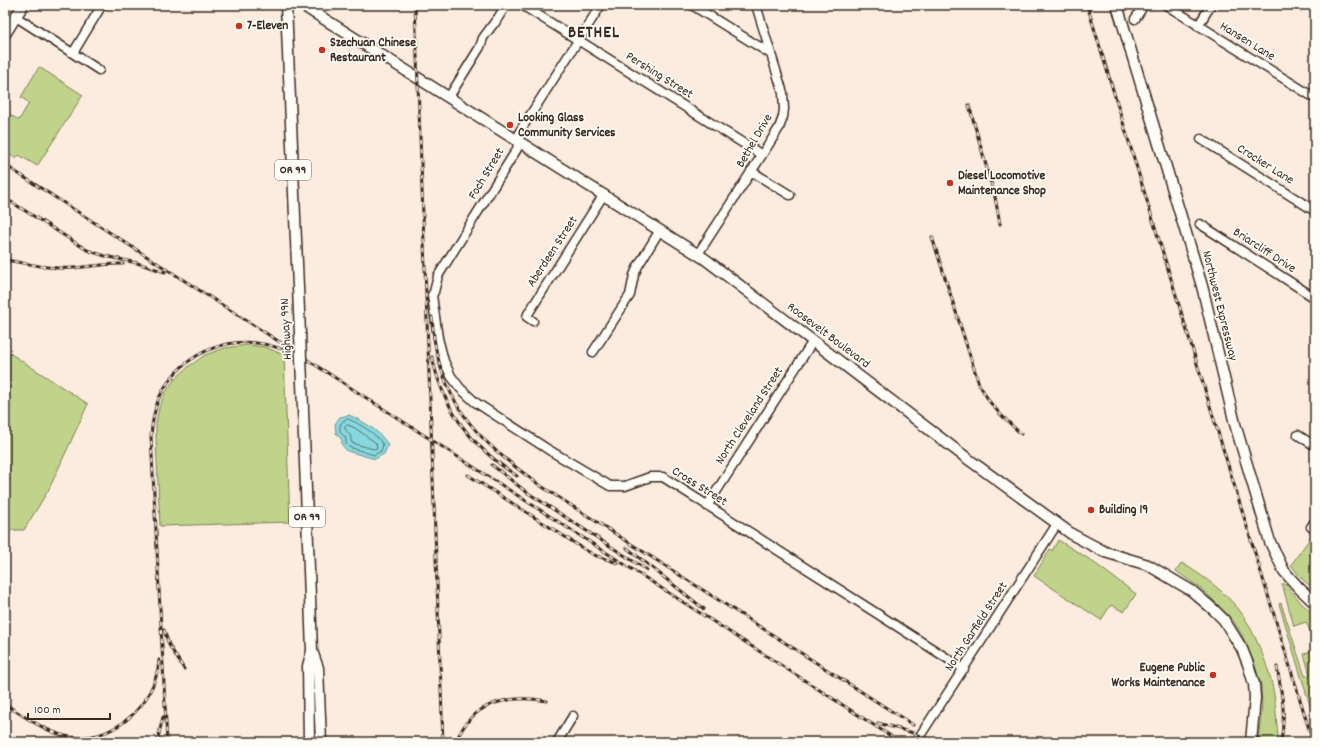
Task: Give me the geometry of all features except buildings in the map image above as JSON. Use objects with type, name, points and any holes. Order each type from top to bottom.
[{"type":"main road","points":[[5,34],[23,5]]},
{"type":"main road","name":"Highway 99N","points":[[286,5],[312,652]]},
{"type":"main road","name":"Roosevelt Boulevard","points":[[302,5],[698,254],[968,459],[1057,524],[1094,547],[1148,565],[1192,591],[1224,620],[1242,650],[1248,664],[1254,684],[1256,707],[1251,742]]},
{"type":"main road","name":"Northwest Expressway","points":[[1117,5],[1202,286],[1235,424],[1270,542],[1284,570],[1298,587],[1315,603]]},
{"type":"main road","name":"OR 99","points":[[309,742],[308,666],[312,652]]},
{"type":"main road","name":"OR 99","points":[[312,652],[318,668],[321,742]]},
{"type":"street","points":[[73,53],[102,5]]},
{"type":"street","points":[[448,97],[480,47],[483,38],[506,5]]},
{"type":"street","name":"Pershing Street","points":[[522,5],[762,154]]},
{"type":"street","name":"Foch Street","points":[[432,295],[439,275],[516,149],[520,131],[601,5]]},
{"type":"street","points":[[692,5],[771,54]]},
{"type":"street","name":"Bethel Drive","points":[[698,254],[779,128],[784,109],[783,93],[756,5]]},
{"type":"street","points":[[1135,19],[1144,5]]},
{"type":"street","name":"Hansen Lane","points":[[1166,5],[1315,98]]},
{"type":"street","points":[[1198,26],[1211,5]]},
{"type":"street","points":[[16,17],[99,70]]},
{"type":"street","name":"Crocker Lane","points":[[1201,139],[1315,211]]},
{"type":"street","points":[[751,171],[790,195]]},
{"type":"street","name":"Aberdeen Street","points":[[533,321],[527,317],[528,314],[604,194]]},
{"type":"street","name":"Briarcliff Drive","points":[[1200,224],[1315,298]]},
{"type":"street","points":[[593,352],[630,295],[636,270],[660,230]]},
{"type":"street","name":"Cross Street","points":[[432,295],[438,338],[444,361],[451,376],[460,388],[475,402],[549,450],[610,486],[625,486],[650,477],[663,477],[964,669]]},
{"type":"street","name":"North Cleveland Street","points":[[707,506],[813,341]]},
{"type":"street","points":[[1298,435],[1315,446]]},
{"type":"street","name":"North Garfield Street","points":[[916,742],[1057,524]]},
{"type":"street","points":[[557,742],[573,716]]},
{"type":"green space","points":[[39,67],[83,95],[37,166],[19,155],[16,159],[5,151],[5,114],[7,113],[19,120],[29,103],[21,97]]},
{"type":"green space","points":[[247,345],[265,347],[284,355],[290,522],[160,526],[156,423],[159,408],[165,393],[174,380],[188,367],[205,355],[225,348]]},
{"type":"green space","points":[[5,350],[88,404],[49,489],[24,530],[5,530]]},
{"type":"green space","points":[[1315,531],[1315,590],[1302,579],[1291,565]]},
{"type":"green space","points":[[1058,540],[1089,559],[1136,594],[1124,612],[1111,605],[1101,620],[1034,576],[1050,549],[1052,551]]},
{"type":"green space","points":[[1182,563],[1222,592],[1240,611],[1252,631],[1262,653],[1272,684],[1278,736],[1277,742],[1258,742],[1262,706],[1261,686],[1256,669],[1242,635],[1232,619],[1203,590],[1176,571]]},
{"type":"green space","points":[[1282,584],[1285,584],[1302,604],[1315,615],[1315,630],[1310,631],[1306,622],[1294,626]]},
{"type":"green space","points":[[1281,603],[1305,676],[1310,675],[1304,654],[1315,650],[1315,707],[1311,709],[1279,604]]},
{"type":"water","points":[[349,415],[365,423],[385,440],[388,445],[384,454],[375,459],[347,451],[342,445],[342,440],[336,433],[335,424],[340,417]]},
{"type":"railway","points":[[415,5],[443,742]]},
{"type":"railway","points":[[1087,5],[1313,742]]},
{"type":"railway","points":[[969,105],[995,197],[1000,224]]},
{"type":"railway","points":[[5,165],[900,742]]},
{"type":"railway","points":[[5,198],[87,250],[165,272]]},
{"type":"railway","points":[[932,237],[979,384],[989,401],[1021,434]]},
{"type":"railway","points":[[5,260],[48,267],[65,268],[123,264]]},
{"type":"railway","points":[[432,317],[437,354],[452,396],[463,414],[476,430],[505,459],[541,486],[913,725]]},
{"type":"railway","points":[[167,742],[151,436],[156,407],[159,398],[169,381],[182,366],[198,355],[214,348],[233,343],[251,342],[270,345],[288,352]]},
{"type":"railway","points":[[432,357],[444,394],[462,426],[486,452],[517,476]]},
{"type":"railway","points":[[492,465],[525,491],[647,570]]},
{"type":"railway","points":[[468,475],[594,555],[618,563]]},
{"type":"railway","points":[[627,548],[704,609]]},
{"type":"railway","points":[[164,630],[169,645],[184,669]]},
{"type":"railway","points":[[5,704],[34,722],[65,736],[82,737],[99,735],[128,719],[140,706],[150,692],[156,677],[159,660]]},
{"type":"railway","points":[[1277,667],[1282,695],[1283,713],[1281,742]]},
{"type":"railway","points":[[456,742],[463,728],[471,718],[481,710],[493,704],[505,700],[519,699],[547,701]]},
{"type":"railway","points":[[157,742],[163,717]]},
{"type":"railway","points":[[878,723],[910,732],[935,742]]},
{"type":"place","name":"7-Eleven","points":[[239,26]]},
{"type":"place","name":"Szechuan Chinese Restaurant","points":[[322,50]]},
{"type":"place","name":"Looking Glass Community Services","points":[[510,125]]},
{"type":"place","name":"Diesel Locomotive Maintenance Shop","points":[[950,183]]},
{"type":"place","name":"Building 19","points":[[1091,510]]},
{"type":"place","name":"Eugene Public Works Maintenance","points":[[1213,675]]},
{"type":"district","name":"BETHEL","points":[[594,34]]}]
